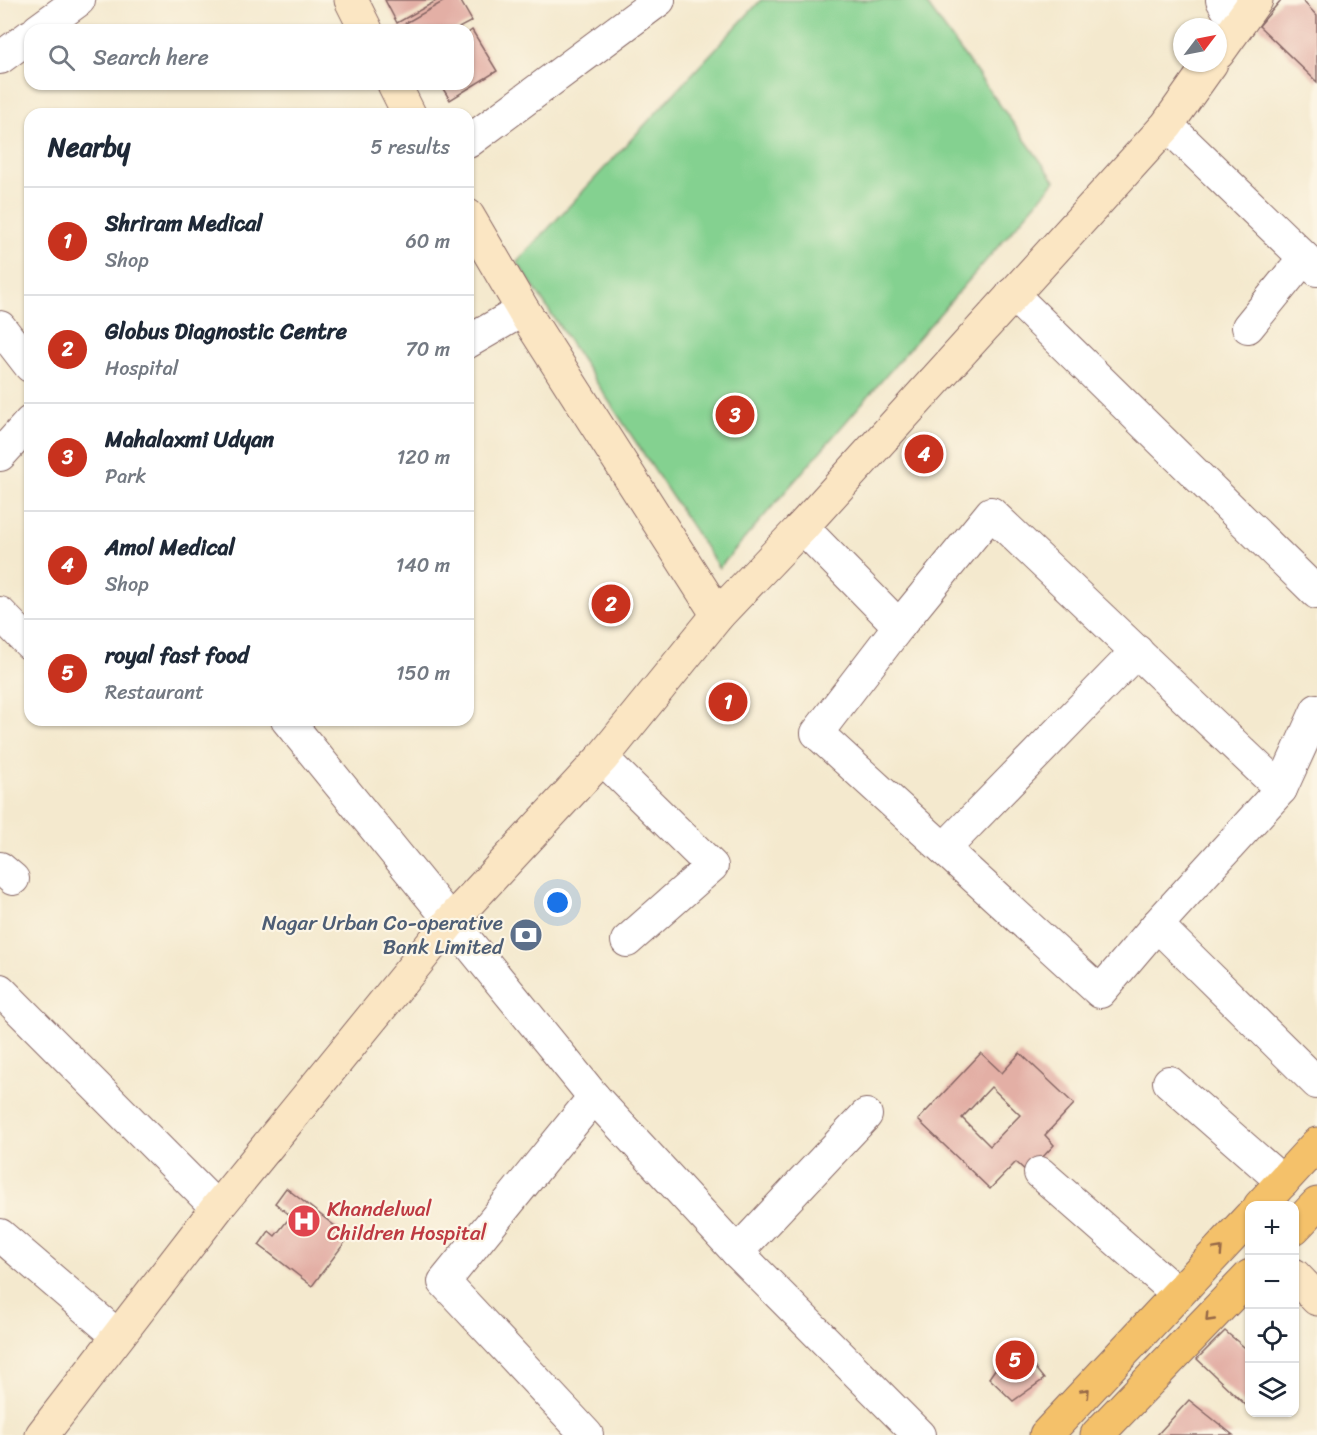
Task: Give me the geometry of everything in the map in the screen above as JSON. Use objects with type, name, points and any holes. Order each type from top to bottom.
[{"type":"main road","points":[[1266,1201],[1317,1144]]},
{"type":"main road","points":[[1299,1223],[1317,1204]]},
{"type":"main road","points":[[1046,1435],[1245,1224]]},
{"type":"main road","points":[[1097,1435],[1245,1281]]},
{"type":"street","points":[[46,24],[79,0]]},
{"type":"street","points":[[351,0],[363,24]]},
{"type":"street","points":[[474,138],[659,0]]},
{"type":"street","points":[[1229,13],[1256,0]]},
{"type":"street","points":[[0,58],[24,40]]},
{"type":"street","points":[[42,1435],[216,1208],[450,922],[602,758],[718,615],[802,527],[1167,125],[1205,72]]},
{"type":"street","points":[[397,90],[406,108]]},
{"type":"street","points":[[1167,125],[1310,264],[1248,327]]},
{"type":"street","points":[[474,226],[523,310],[718,615]]},
{"type":"street","points":[[1012,294],[1317,593]]},
{"type":"street","points":[[474,339],[523,310]]},
{"type":"street","points":[[0,327],[24,358]]},
{"type":"street","points":[[0,454],[24,428]]},
{"type":"street","points":[[1281,789],[991,513],[899,626],[817,733],[1100,992],[1157,925],[1281,789],[1317,710]]},
{"type":"street","points":[[802,527],[899,626]]},
{"type":"street","points":[[0,613],[24,638]]},
{"type":"street","points":[[944,849],[1137,651]]},
{"type":"street","points":[[292,726],[594,1097],[737,1252],[919,1435]]},
{"type":"street","points":[[602,758],[712,866],[627,941]]},
{"type":"street","points":[[1157,925],[1317,1083]]},
{"type":"street","points":[[0,990],[216,1208]]},
{"type":"street","points":[[1169,1082],[1283,1182]]},
{"type":"street","points":[[587,1435],[444,1282],[594,1097]]},
{"type":"street","points":[[737,1252],[866,1115]]},
{"type":"street","points":[[1040,1173],[1178,1294]]},
{"type":"street","points":[[0,1234],[118,1336]]},
{"type":"street","points":[[1299,1280],[1317,1299]]},
{"type":"green space","points":[[761,0],[924,0],[1055,181],[719,568],[517,262]]},
{"type":"building","points":[[385,0],[438,0],[397,23]]},
{"type":"building","points":[[446,0],[460,0],[472,21],[466,24],[404,24]]},
{"type":"building","points":[[1281,0],[1302,0],[1317,16],[1317,82],[1259,26]]},
{"type":"building","points":[[474,33],[497,71],[474,85]]},
{"type":"building","points":[[444,90],[466,90],[450,100]]},
{"type":"building","points":[[981,1053],[1002,1073],[1020,1053],[1074,1104],[1045,1135],[1054,1145],[1028,1173],[1016,1162],[990,1189],[918,1120]],"holes":[[[991,1087],[1020,1115],[990,1146],[962,1118]]]},
{"type":"building","points":[[286,1188],[349,1237],[312,1286],[259,1245],[269,1231],[275,1236],[291,1216],[275,1203]]},
{"type":"building","points":[[1225,1331],[1245,1348],[1245,1404],[1197,1359]]},
{"type":"building","points":[[1014,1342],[1044,1379],[1013,1401],[989,1378]]},
{"type":"building","points":[[1189,1400],[1233,1435],[1157,1435]]},
{"type":"place","name":"Mahalaxmi Udyan","points":[[735,415]]},
{"type":"place","name":"Amol Medical","points":[[924,454]]},
{"type":"place","name":"Globus Diagnostic Centre","points":[[611,604]]},
{"type":"place","name":"Shriram Medical","points":[[728,702]]},
{"type":"place","name":"Nagar Urban Co-operative Bank Limited","points":[[526,935]]},
{"type":"place","name":"Khandelwal Children Hospital","points":[[304,1221]]},
{"type":"place","name":"royal fast food","points":[[1015,1360]]}]
